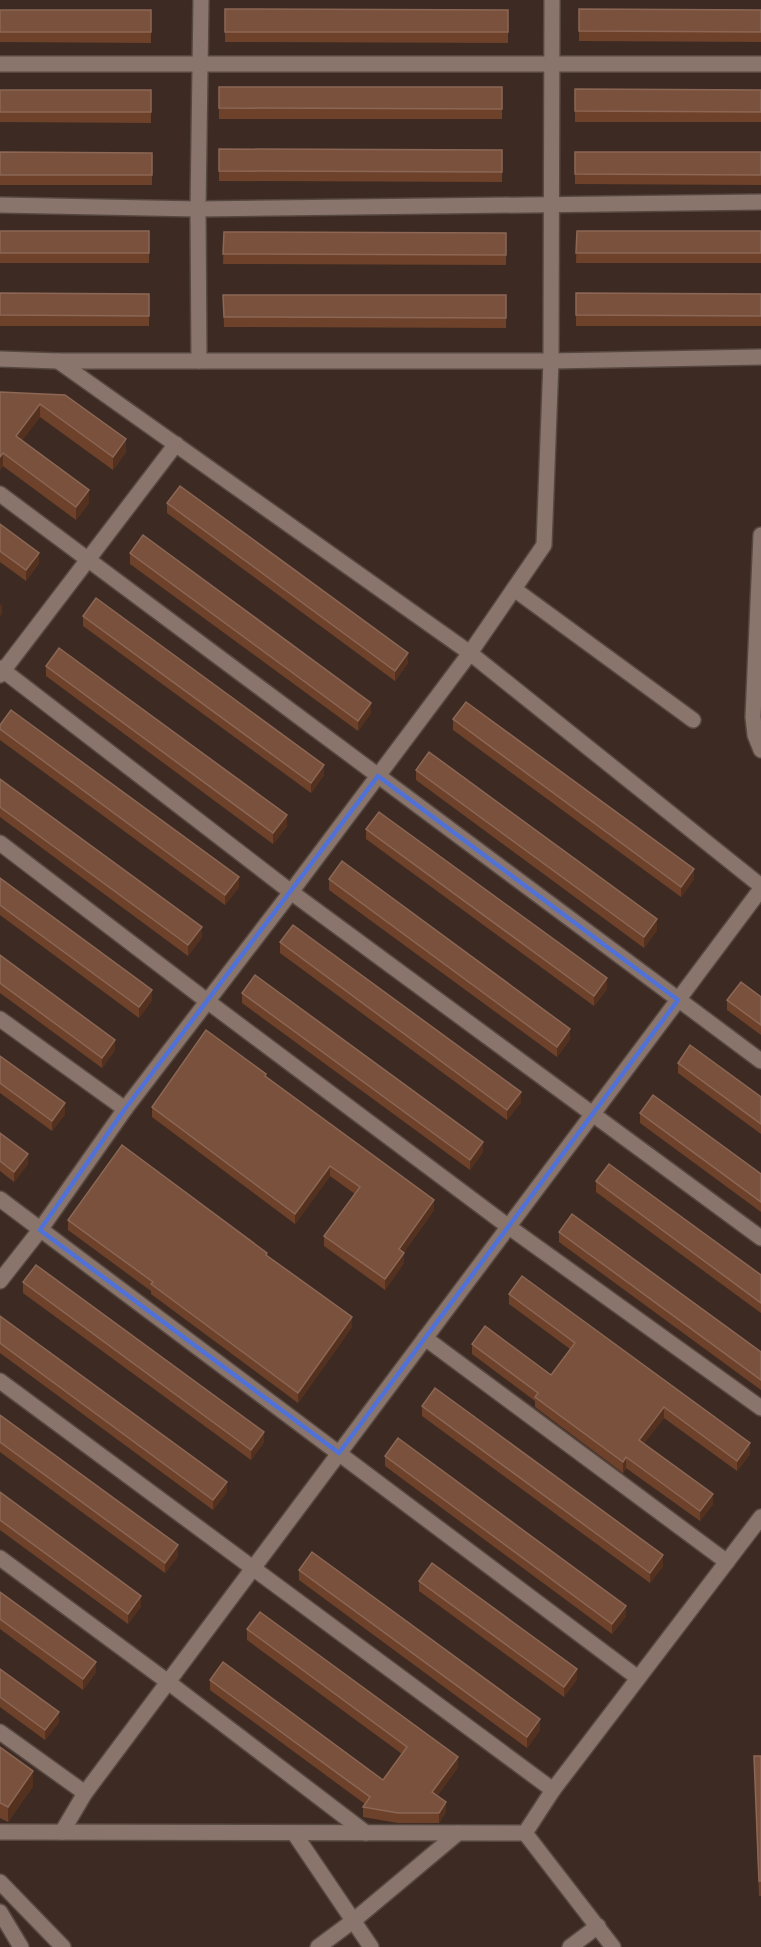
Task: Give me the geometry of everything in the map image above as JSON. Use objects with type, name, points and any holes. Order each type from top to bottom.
[{"type":"street","points":[[199,361],[198,209],[201,0]]},
{"type":"street","points":[[0,1281],[40,1230],[125,1109],[470,653],[544,545],[551,361],[552,0]]},
{"type":"street","points":[[0,64],[761,63]]},
{"type":"street","points":[[0,205],[198,209],[761,202]]},
{"type":"street","points":[[0,359],[551,361],[761,357]]},
{"type":"street","points":[[58,361],[470,653],[761,888],[85,1793],[62,1832]]},
{"type":"street","points":[[176,444],[1,671],[291,892],[761,1238]]},
{"type":"street","points":[[0,494],[761,1061]]},
{"type":"street","points":[[761,535],[753,717],[754,735],[761,750]]},
{"type":"street","points":[[514,589],[693,720]]},
{"type":"street","points":[[0,843],[509,1227],[761,1408]]},
{"type":"street","points":[[0,1019],[125,1109]]},
{"type":"street","points":[[0,1199],[638,1678]]},
{"type":"street","points":[[425,1338],[727,1562]]},
{"type":"street","points":[[0,1381],[553,1790]]},
{"type":"street","points":[[525,1833],[553,1790],[761,1517]]},
{"type":"street","points":[[0,1558],[366,1833]]},
{"type":"street","points":[[0,1732],[85,1793]]},
{"type":"street","points":[[0,1832],[525,1833]]},
{"type":"street","points":[[294,1833],[371,1947]]},
{"type":"street","points":[[318,1947],[353,1922],[458,1833]]},
{"type":"street","points":[[525,1833],[613,1947]]},
{"type":"street","points":[[0,1882],[63,1947]]},
{"type":"street","points":[[0,1912],[21,1947]]},
{"type":"street","points":[[570,1947],[597,1926]]},
{"type":"highlighted area","points":[[378,776],[678,1000],[339,1453],[40,1230],[125,1109]]},
{"type":"building","points":[[225,9],[508,10],[508,32],[225,32]]},
{"type":"building","points":[[579,9],[761,10],[761,32],[579,31]]},
{"type":"building","points":[[0,10],[151,10],[151,32],[0,32]]},
{"type":"building","points":[[219,87],[502,87],[502,109],[219,108]]},
{"type":"building","points":[[575,89],[761,90],[761,112],[575,111]]},
{"type":"building","points":[[0,90],[151,90],[151,112],[0,112]]},
{"type":"building","points":[[219,149],[502,150],[502,172],[219,171]]},
{"type":"building","points":[[0,152],[152,153],[152,175],[0,175]]},
{"type":"building","points":[[575,152],[761,152],[761,175],[575,174]]},
{"type":"building","points":[[0,231],[149,231],[149,253],[0,253]]},
{"type":"building","points":[[577,231],[761,231],[761,253],[576,253]]},
{"type":"building","points":[[224,232],[506,233],[506,255],[223,254]]},
{"type":"building","points":[[0,293],[149,294],[149,316],[0,315]]},
{"type":"building","points":[[576,293],[761,294],[761,316],[576,315]]},
{"type":"building","points":[[223,295],[506,295],[506,318],[224,317]]},
{"type":"building","points":[[0,392],[65,395],[126,439],[113,457],[40,404],[16,436],[89,490],[76,507],[3,453],[0,457]]},
{"type":"building","points":[[180,486],[408,653],[395,671],[167,503]]},
{"type":"building","points":[[0,524],[39,553],[26,570],[0,551]]},
{"type":"building","points":[[143,535],[371,703],[358,721],[130,553]]},
{"type":"building","points":[[96,598],[324,765],[311,783],[83,616]]},
{"type":"building","points":[[59,648],[287,815],[273,833],[46,666]]},
{"type":"building","points":[[466,702],[694,869],[681,887],[453,719]]},
{"type":"building","points":[[11,710],[239,877],[225,895],[0,729],[0,725]]},
{"type":"building","points":[[429,752],[657,919],[644,937],[416,770]]},
{"type":"building","points":[[0,779],[202,927],[188,945],[0,807]]},
{"type":"building","points":[[379,812],[607,978],[594,996],[366,829]]},
{"type":"building","points":[[342,861],[570,1029],[557,1047],[329,879]]},
{"type":"building","points":[[0,878],[152,990],[139,1007],[0,905]]},
{"type":"building","points":[[293,925],[521,1092],[507,1110],[280,942]]},
{"type":"building","points":[[0,955],[115,1040],[102,1058],[0,983]]},
{"type":"building","points":[[255,975],[483,1142],[470,1160],[242,993]]},
{"type":"building","points":[[741,982],[761,997],[761,1025],[727,1000]]},
{"type":"building","points":[[206,1030],[434,1200],[399,1249],[404,1253],[385,1279],[324,1236],[360,1187],[330,1166],[295,1214],[152,1107]]},
{"type":"building","points":[[690,1045],[761,1097],[761,1124],[678,1063]]},
{"type":"building","points":[[0,1056],[65,1103],[52,1121],[0,1083]]},
{"type":"building","points":[[653,1095],[761,1174],[761,1202],[640,1113]]},
{"type":"building","points":[[0,1133],[28,1154],[14,1172],[0,1161]]},
{"type":"building","points":[[122,1145],[267,1253],[266,1255],[352,1317],[298,1393],[68,1220]]},
{"type":"building","points":[[609,1164],[761,1275],[761,1303],[596,1181]]},
{"type":"building","points":[[572,1214],[761,1352],[761,1380],[559,1232]]},
{"type":"building","points":[[36,1265],[264,1432],[251,1450],[23,1282]]},
{"type":"building","points":[[522,1276],[750,1443],[737,1461],[664,1407],[639,1440],[713,1494],[700,1511],[626,1457],[623,1462],[535,1397],[538,1393],[472,1344],[485,1326],[551,1375],[575,1343],[509,1294]]},
{"type":"building","points":[[0,1316],[227,1482],[213,1500],[0,1343]]},
{"type":"building","points":[[435,1388],[663,1555],[650,1573],[422,1406]]},
{"type":"building","points":[[0,1415],[178,1545],[165,1563],[0,1442]]},
{"type":"building","points":[[398,1438],[626,1606],[612,1624],[385,1456]]},
{"type":"building","points":[[0,1492],[141,1596],[128,1614],[0,1520]]},
{"type":"building","points":[[312,1552],[540,1719],[527,1737],[299,1570]]},
{"type":"building","points":[[432,1563],[577,1669],[564,1687],[419,1581]]},
{"type":"building","points":[[0,1592],[96,1662],[83,1679],[0,1619]]},
{"type":"building","points":[[260,1612],[458,1757],[432,1792],[446,1802],[439,1813],[398,1813],[363,1807],[370,1797],[210,1680],[223,1662],[383,1780],[407,1747],[247,1629]]},
{"type":"building","points":[[0,1669],[59,1712],[45,1730],[0,1697]]},
{"type":"building","points":[[0,1747],[33,1771],[8,1807],[0,1803]]},
{"type":"building","points":[[754,1756],[761,1756],[761,1881],[759,1881]]}]
